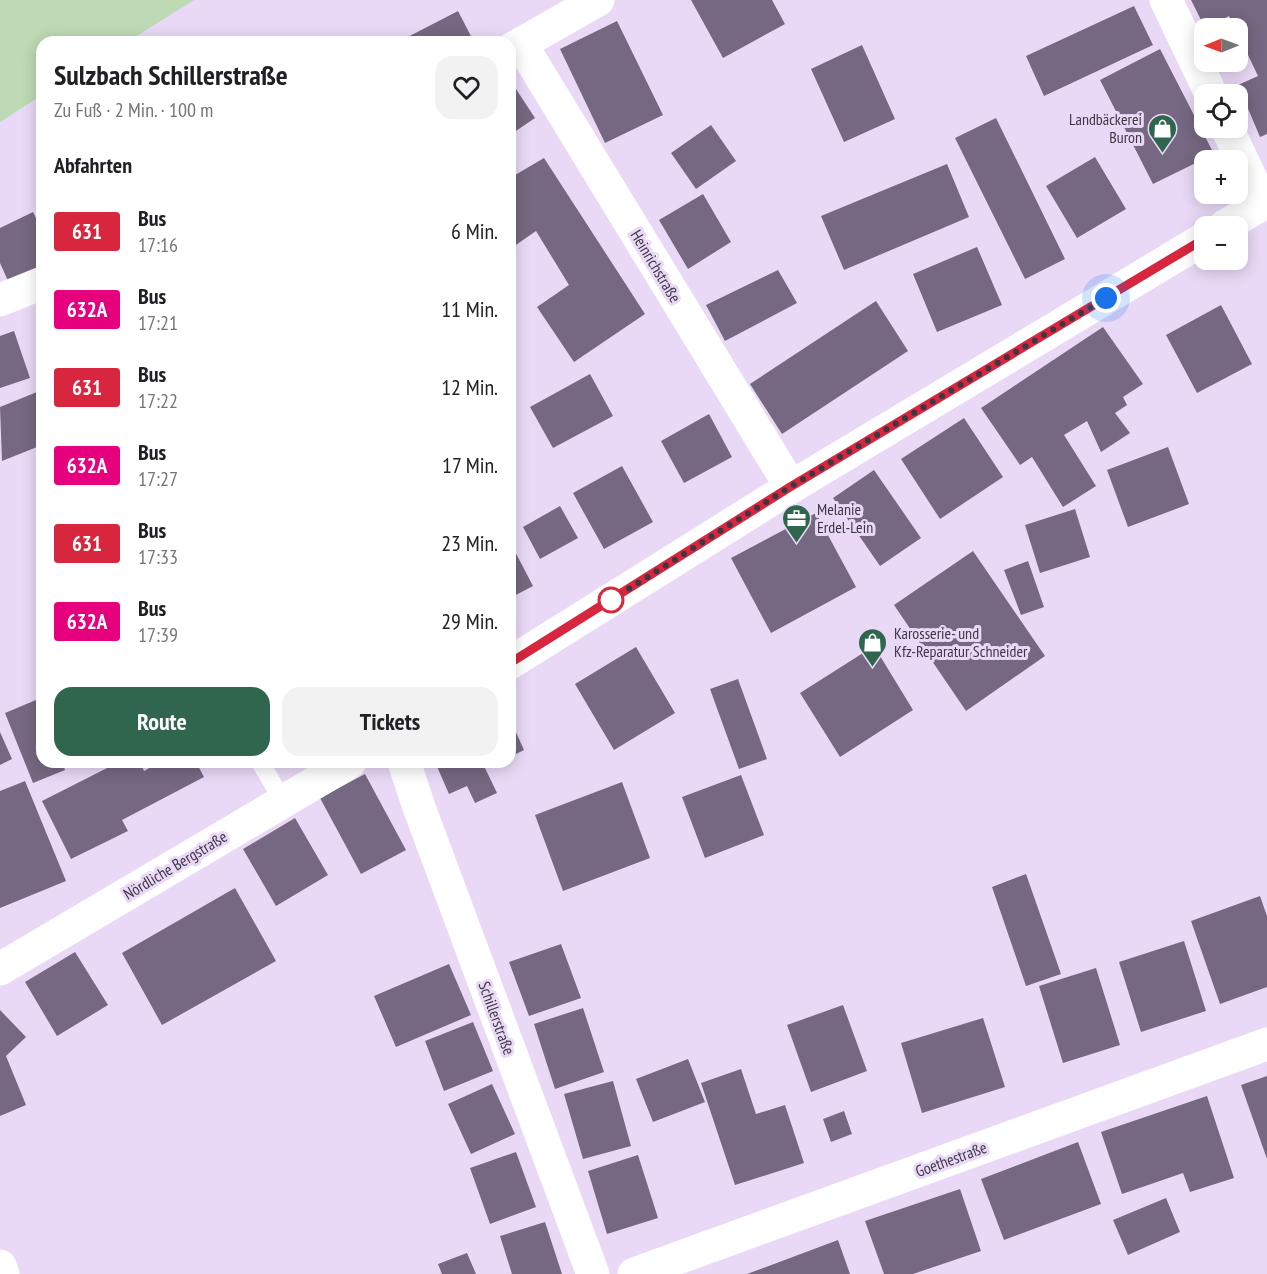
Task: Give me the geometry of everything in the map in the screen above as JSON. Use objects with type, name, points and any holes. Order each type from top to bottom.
[{"type":"street","points":[[516,47],[598,0]]},
{"type":"street","points":[[1166,0],[1206,84]]},
{"type":"street","name":"Heinrichstraße","points":[[516,47],[790,487]]},
{"type":"street","points":[[1232,138],[1265,203],[1242,216]]},
{"type":"street","points":[[516,659],[790,487],[1194,245]]},
{"type":"street","points":[[0,300],[36,285]]},
{"type":"street","name":"Nördliche Bergstraße","points":[[0,969],[340,768]]},
{"type":"street","name":"Schillerstraße","points":[[406,768],[593,1274]]},
{"type":"street","name":"Goethestraße","points":[[634,1274],[1267,1044]]},
{"type":"street","points":[[0,1266],[3,1274]]},
{"type":"lane","points":[[264,768],[284,801]]},
{"type":"green space","points":[[0,0],[194,0],[137,36],[36,36],[36,99],[0,122]]},
{"type":"building","points":[[691,0],[772,0],[785,24],[723,58]]},
{"type":"building","points":[[1191,0],[1267,0],[1267,134],[1260,137],[1248,109],[1248,84],[1240,84],[1258,76],[1248,55],[1248,18],[1230,18],[1229,16],[1200,18]]},
{"type":"building","points":[[1134,6],[1153,45],[1044,96],[1026,56]]},
{"type":"building","points":[[458,11],[471,36],[410,36]]},
{"type":"building","points":[[617,21],[663,115],[605,143],[560,49]]},
{"type":"building","points":[[862,45],[895,119],[844,142],[811,69]]},
{"type":"building","points":[[1160,49],[1194,115],[1194,138],[1206,138],[1212,150],[1194,150],[1194,164],[1153,184],[1100,80]]},
{"type":"building","points":[[516,89],[535,118],[516,131]]},
{"type":"building","points":[[996,118],[1065,259],[1025,279],[955,138]]},
{"type":"building","points":[[711,125],[736,161],[696,189],[671,153]]},
{"type":"building","points":[[1095,157],[1126,209],[1077,238],[1046,186]]},
{"type":"building","points":[[544,158],[645,314],[574,362],[537,307],[569,285],[536,231],[516,245],[516,174]]},
{"type":"building","points":[[947,164],[969,217],[844,270],[821,216]]},
{"type":"building","points":[[703,194],[731,242],[688,269],[659,220]]},
{"type":"building","points":[[33,212],[36,218],[36,271],[9,283],[0,263],[0,228]]},
{"type":"building","points":[[977,247],[1002,305],[937,332],[913,274]]},
{"type":"building","points":[[778,270],[797,303],[725,341],[706,305]]},
{"type":"building","points":[[876,301],[908,351],[782,434],[750,384]]},
{"type":"building","points":[[1221,305],[1252,364],[1197,393],[1166,335]]},
{"type":"building","points":[[1103,327],[1143,384],[1123,397],[1127,405],[1115,413],[1130,433],[1101,452],[1087,421],[1064,435],[1096,486],[1063,507],[1032,457],[1020,465],[981,408]]},
{"type":"building","points":[[14,331],[30,378],[0,388],[0,336]]},
{"type":"building","points":[[590,374],[613,416],[553,448],[530,407]]},
{"type":"building","points":[[36,392],[36,447],[2,461],[0,407]]},
{"type":"building","points":[[709,414],[732,457],[684,483],[661,441]]},
{"type":"building","points":[[964,418],[1003,477],[940,519],[901,459]]},
{"type":"building","points":[[1168,447],[1189,504],[1128,527],[1107,470]]},
{"type":"building","points":[[622,466],[653,522],[604,549],[573,493]]},
{"type":"building","points":[[874,470],[921,538],[880,566],[833,498]]},
{"type":"building","points":[[560,506],[578,538],[540,559],[523,527]]},
{"type":"building","points":[[1075,509],[1090,557],[1040,573],[1025,525]]},
{"type":"building","points":[[816,513],[856,587],[771,633],[731,558]]},
{"type":"building","points":[[973,551],[1045,656],[966,711],[894,605]]},
{"type":"building","points":[[516,553],[533,586],[516,595]]},
{"type":"building","points":[[1028,561],[1044,607],[1021,615],[1004,570]]},
{"type":"building","points":[[874,646],[913,710],[840,757],[800,693]]},
{"type":"building","points":[[636,647],[675,713],[614,750],[575,684]]},
{"type":"building","points":[[738,679],[767,759],[739,769],[710,689]]},
{"type":"building","points":[[36,700],[36,768],[64,768],[65,770],[33,783],[5,713]]},
{"type":"building","points":[[0,732],[12,759],[0,765]]},
{"type":"building","points":[[516,732],[524,750],[516,754]]},
{"type":"building","points":[[107,768],[143,768],[144,771],[149,768],[199,768],[204,777],[122,820],[128,831],[71,859],[42,801]]},
{"type":"building","points":[[438,768],[485,768],[497,793],[475,803],[467,786],[449,794]]},
{"type":"building","points":[[365,774],[406,850],[361,874],[320,798]]},
{"type":"building","points":[[741,775],[764,835],[705,858],[682,797]]},
{"type":"building","points":[[25,781],[66,881],[0,908],[0,791]]},
{"type":"building","points":[[622,782],[650,858],[563,891],[535,815]]},
{"type":"building","points":[[295,818],[328,875],[276,906],[243,849]]},
{"type":"building","points":[[1026,874],[1061,974],[1026,986],[992,887]]},
{"type":"building","points":[[235,888],[276,961],[162,1025],[122,953]]},
{"type":"building","points":[[1260,896],[1267,916],[1267,987],[1220,1004],[1191,921]]},
{"type":"building","points":[[1184,941],[1206,1011],[1141,1032],[1119,962]]},
{"type":"building","points":[[561,944],[581,998],[529,1016],[509,962]]},
{"type":"building","points":[[75,952],[108,1005],[57,1036],[25,982]]},
{"type":"building","points":[[449,964],[471,1015],[396,1047],[374,996]]},
{"type":"building","points":[[1096,968],[1120,1045],[1063,1063],[1039,986]]},
{"type":"building","points":[[843,1005],[867,1071],[811,1092],[787,1025]]},
{"type":"building","points":[[583,1008],[604,1072],[555,1089],[534,1024]]},
{"type":"building","points":[[0,1010],[26,1037],[6,1056],[26,1105],[0,1116]]},
{"type":"building","points":[[983,1018],[1005,1087],[922,1113],[901,1043]]},
{"type":"building","points":[[473,1022],[493,1071],[444,1091],[425,1041]]},
{"type":"building","points":[[688,1059],[705,1102],[653,1122],[636,1079]]},
{"type":"building","points":[[741,1069],[756,1114],[785,1105],[804,1163],[735,1185],[701,1083]]},
{"type":"building","points":[[1267,1076],[1267,1159],[1241,1085]]},
{"type":"building","points":[[613,1081],[631,1146],[583,1159],[564,1094]]},
{"type":"building","points":[[492,1084],[515,1134],[471,1154],[448,1104]]},
{"type":"building","points":[[1207,1096],[1234,1178],[1190,1192],[1183,1173],[1122,1194],[1101,1132]]},
{"type":"building","points":[[844,1111],[852,1134],[831,1142],[823,1119]]},
{"type":"building","points":[[1078,1142],[1101,1204],[1004,1240],[981,1179]]},
{"type":"building","points":[[516,1152],[536,1207],[490,1224],[470,1168]]},
{"type":"building","points":[[638,1155],[658,1218],[607,1234],[588,1171]]},
{"type":"building","points":[[960,1189],[981,1251],[913,1274],[884,1274],[865,1221]]},
{"type":"building","points":[[1166,1198],[1180,1232],[1128,1255],[1113,1220]]},
{"type":"building","points":[[545,1222],[562,1274],[512,1274],[500,1236]]},
{"type":"building","points":[[838,1240],[850,1274],[747,1274]]},
{"type":"building","points":[[467,1253],[476,1274],[442,1274],[438,1264]]},
{"type":"bus line","name":"631","points":[[516,659],[790,487],[1194,245]]},
{"type":"place","name":"Landbäckerei Buron","points":[[1163,154]]},
{"type":"place","name":"Melanie Erdel-Lein","points":[[796,544]]},
{"type":"place","name":"Karosserie- und Kfz-Reparatur Schneider","points":[[873,668]]},
{"type":"route","points":[[611,600],[790,487],[1106,298]]}]
